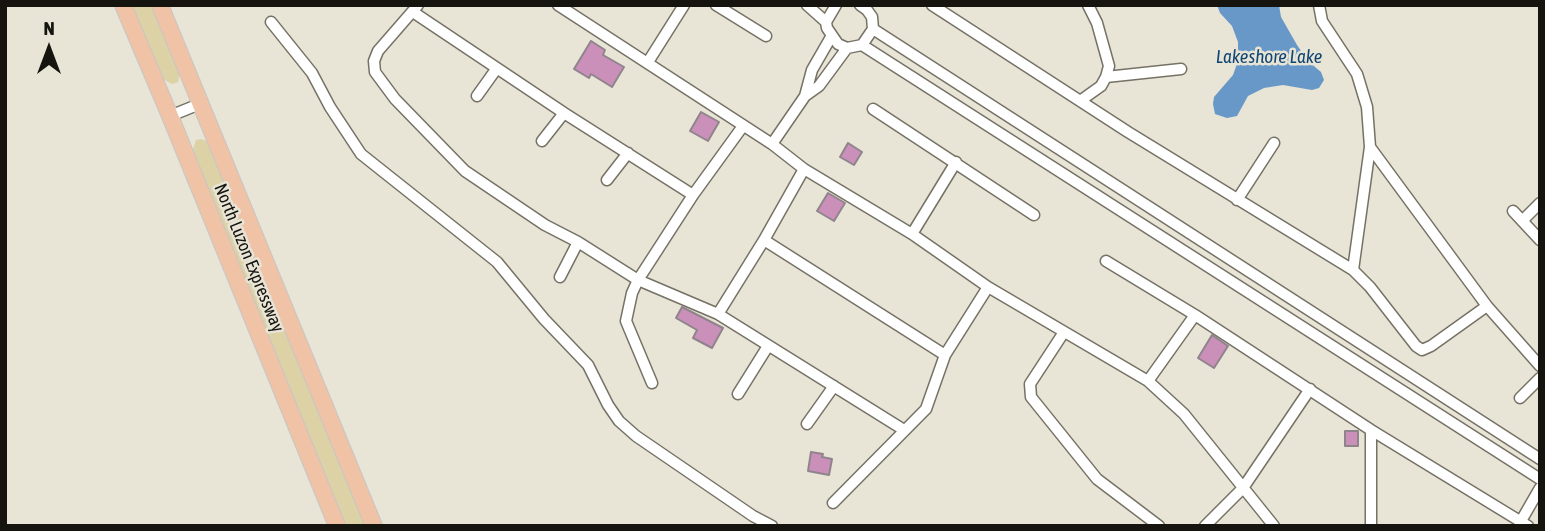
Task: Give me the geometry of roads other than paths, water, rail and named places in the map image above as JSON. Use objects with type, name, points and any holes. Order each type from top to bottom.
[{"type":"highway","name":"North Luzon Expressway","points":[[122,5],[337,526]]},
{"type":"highway","name":"North Luzon Expressway","points":[[160,5],[374,526]]},
{"type":"street","points":[[558,5],[772,144],[804,169],[912,234],[988,287],[1148,381],[1184,414],[1274,526]]},
{"type":"street","points":[[648,62],[684,5]]},
{"type":"street","points":[[716,5],[766,36]]},
{"type":"street","points":[[807,5],[826,22],[831,37],[838,44],[847,48],[862,46],[1540,479]]},
{"type":"street","points":[[932,5],[1237,200],[1353,270],[1370,287],[1416,346],[1422,349],[1431,346],[1487,306]]},
{"type":"street","points":[[1080,101],[1101,86],[1109,66],[1097,23],[1088,5]]},
{"type":"street","points":[[1319,5],[1322,20],[1345,53],[1363,88],[1367,107],[1370,148],[1353,270]]},
{"type":"street","points":[[826,22],[833,6]]},
{"type":"street","points":[[862,46],[873,29],[872,17],[866,7]]},
{"type":"street","points":[[694,195],[564,113],[415,8],[379,51],[374,61],[375,72],[405,109],[464,172],[545,225],[638,280],[718,314],[904,430]]},
{"type":"street","points":[[271,22],[312,73],[330,107],[361,154],[497,262],[544,319],[588,365],[619,421],[636,436],[753,516],[772,526]]},
{"type":"street","points":[[873,29],[1540,459]]},
{"type":"street","points":[[772,144],[805,96],[812,70],[831,37]]},
{"type":"street","points":[[805,96],[819,86],[847,48]]},
{"type":"street","points":[[477,96],[497,68]]},
{"type":"street","points":[[1105,77],[1181,69]]},
{"type":"street","points":[[170,116],[202,103]]},
{"type":"street","points":[[873,109],[1034,215]]},
{"type":"street","points":[[542,141],[564,113]]},
{"type":"street","points":[[652,383],[626,321],[632,293],[694,195],[743,126]]},
{"type":"street","points":[[1237,200],[1274,143]]},
{"type":"street","points":[[1370,148],[1487,306],[1540,366]]},
{"type":"street","points":[[607,180],[628,153]]},
{"type":"street","points":[[912,234],[956,162]]},
{"type":"street","points":[[718,314],[804,169]]},
{"type":"street","points":[[1522,221],[1540,203]]},
{"type":"street","points":[[1513,211],[1540,240]]},
{"type":"street","points":[[764,240],[945,355]]},
{"type":"street","points":[[560,277],[578,243]]},
{"type":"street","points":[[1107,261],[1371,430],[1524,523],[1540,488]]},
{"type":"street","points":[[833,503],[926,409],[945,355],[988,287]]},
{"type":"street","points":[[1148,381],[1195,315]]},
{"type":"street","points":[[1064,332],[1030,384],[1031,397],[1097,479],[1159,526]]},
{"type":"street","points":[[738,394],[768,346]]},
{"type":"street","points":[[1520,398],[1540,379]]},
{"type":"street","points":[[807,424],[834,386]]},
{"type":"street","points":[[1205,526],[1243,488],[1310,389]]},
{"type":"street","points":[[1371,430],[1371,526]]},
{"type":"water","name":"Lakeshore Lake","points":[[1217,5],[1279,5],[1281,17],[1297,45],[1308,61],[1321,72],[1324,80],[1319,88],[1312,90],[1283,85],[1264,88],[1248,96],[1237,116],[1227,118],[1215,114],[1214,97],[1233,75],[1238,61],[1238,42],[1232,26],[1220,13]]}]
